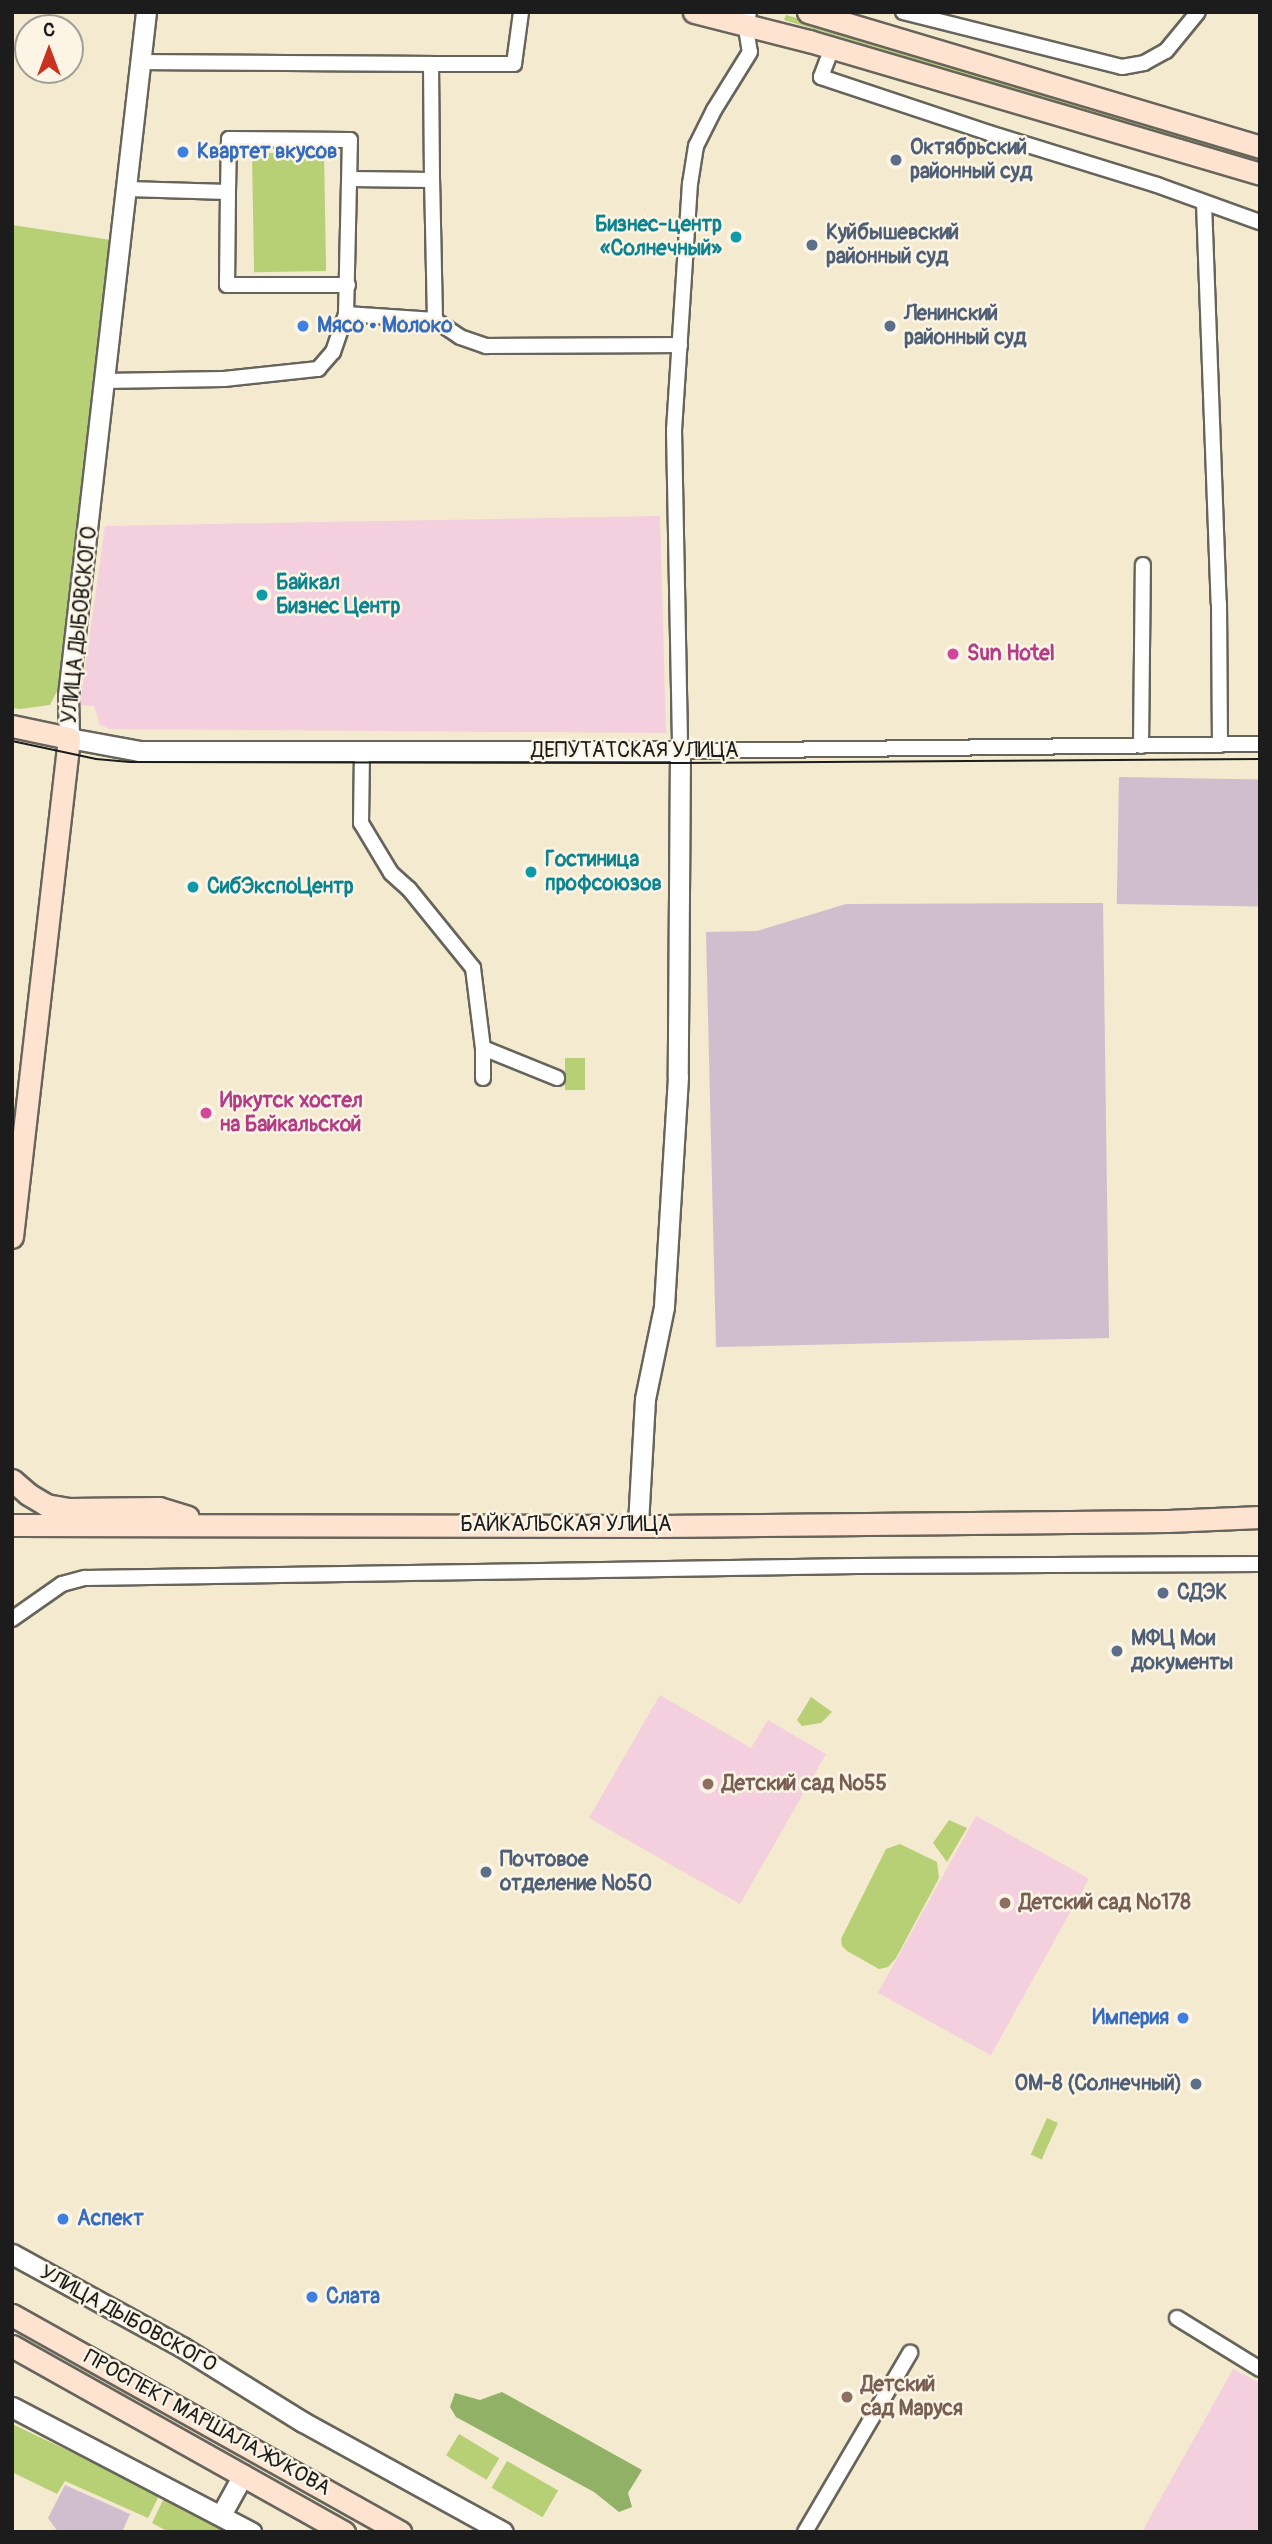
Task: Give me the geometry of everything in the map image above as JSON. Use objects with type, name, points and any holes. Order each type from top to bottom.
[{"type":"main road","points":[[694,12],[748,20],[831,48],[1260,174]]},
{"type":"main road","points":[[808,12],[845,19],[1260,147]]},
{"type":"main road","name":"ДЕПУТАТСКАЯ УЛИЦА","points":[[12,726],[69,738]]},
{"type":"main road","name":"УЛИЦА ДЫБОВСКОГО","points":[[12,1237],[69,738]]},
{"type":"main road","points":[[12,1480],[47,1505],[68,1509],[159,1508],[207,1523]]},
{"type":"main road","name":"БАЙКАЛЬСКАЯ УЛИЦА","points":[[12,1525],[1119,1522],[1260,1517]]},
{"type":"main road","name":"ПРОСПЕКТ МАРШАЛА ЖУКОВА","points":[[12,2315],[401,2532]]},
{"type":"main road","name":"ПРОСПЕКТ МАРШАЛА ЖУКОВА","points":[[12,2346],[344,2532]]},
{"type":"street","name":"УЛИЦА ДЫБОВСКОГО","points":[[69,738],[68,696],[146,12]]},
{"type":"street","points":[[141,62],[514,64],[521,12]]},
{"type":"street","points":[[903,12],[1122,67],[1144,63],[1166,51],[1198,12]]},
{"type":"street","points":[[638,1525],[645,1399],[664,1307],[677,1090],[680,751],[674,430],[690,183],[696,146],[713,110],[750,52],[748,20]]},
{"type":"street","points":[[831,48],[821,77],[1152,183],[1260,222]]},
{"type":"street","points":[[431,64],[435,320]]},
{"type":"street","points":[[103,381],[224,379],[318,369],[333,352],[346,314],[348,285],[350,140],[229,139],[227,285],[348,285]]},
{"type":"street","points":[[350,179],[432,180]]},
{"type":"street","points":[[127,189],[228,192]]},
{"type":"street","points":[[1204,203],[1219,603],[1220,745]]},
{"type":"street","points":[[346,314],[435,320],[460,337],[486,345],[680,345]]},
{"type":"street","points":[[1141,746],[1143,565]]},
{"type":"street","name":"ДЕПУТАТСКАЯ УЛИЦА","points":[[69,738],[139,751],[680,751],[1260,744]]},
{"type":"street","points":[[362,752],[361,823],[391,873],[409,889],[473,968],[483,1048],[483,1078]]},
{"type":"street","points":[[483,1048],[557,1078]]},
{"type":"street","points":[[12,1619],[62,1584],[85,1578],[857,1566],[1260,1564]]},
{"type":"street","name":"УЛИЦА ДЫБОВСКОГО","points":[[12,2254],[169,2340],[303,2422],[503,2532]]},
{"type":"street","points":[[1177,2318],[1260,2369]]},
{"type":"street","points":[[805,2532],[910,2353]]},
{"type":"street","points":[[12,2407],[251,2532]]},
{"type":"street","points":[[221,2515],[243,2475]]},
{"type":"shaded area","points":[[660,516],[666,733],[110,729],[100,725],[94,706],[80,705],[105,526]]},
{"type":"shaded area","points":[[1119,777],[1260,779],[1258,906],[1117,904]]},
{"type":"shaded area","points":[[1103,903],[1109,1338],[716,1347],[706,932],[757,931],[846,904]]},
{"type":"shaded area","points":[[660,1695],[751,1748],[768,1720],[826,1754],[740,1904],[589,1818]]},
{"type":"shaded area","points":[[976,1816],[1089,1879],[991,2055],[878,1993]]},
{"type":"shaded area","points":[[1233,2369],[1260,2383],[1260,2532],[1142,2532]]},
{"type":"shaded area","points":[[65,2485],[130,2514],[122,2532],[58,2532],[48,2518]]},
{"type":"green space","points":[[786,15],[1260,156],[1260,163],[784,20]]},
{"type":"green space","points":[[324,152],[326,271],[254,272],[252,153]]},
{"type":"green space","points":[[12,225],[111,240],[60,685],[50,705],[20,709],[12,708]]},
{"type":"green space","points":[[565,1058],[585,1058],[585,1090],[565,1090]]},
{"type":"green space","points":[[811,1697],[832,1712],[821,1723],[802,1726],[797,1720]]},
{"type":"green space","points":[[949,1820],[967,1828],[947,1862],[933,1843]]},
{"type":"green space","points":[[900,1844],[937,1862],[939,1878],[896,1958],[888,1967],[879,1969],[847,1951],[842,1946],[841,1939],[886,1849]]},
{"type":"green space","points":[[1047,2118],[1058,2123],[1042,2159],[1031,2155]]},
{"type":"green space","points":[[502,2392],[642,2470],[628,2493],[632,2507],[619,2512],[594,2492],[456,2417],[450,2407],[455,2393],[480,2400]]},
{"type":"green space","points":[[12,2424],[160,2494],[148,2518],[65,2481],[57,2494],[12,2472]]},
{"type":"green space","points":[[459,2434],[499,2458],[486,2480],[446,2455]]},
{"type":"green space","points":[[507,2461],[558,2490],[543,2517],[492,2488]]},
{"type":"green space","points":[[165,2496],[238,2532],[169,2532],[152,2523]]},
{"type":"tram line","points":[[12,741],[96,759],[130,762],[680,763],[1260,759]]},
{"type":"place","name":"Квартет вкусов","points":[[183,152]]},
{"type":"place","name":"Октябрьский районный суд","points":[[896,160]]},
{"type":"place","name":"Бизнес-центр «Солнечный»","points":[[736,237]]},
{"type":"place","name":"Куйбышевский районный суд","points":[[812,245]]},
{"type":"place","name":"Мясо • Молоко","points":[[303,326]]},
{"type":"place","name":"Ленинский районный суд","points":[[890,326]]},
{"type":"place","name":"Байкал Бизнес Центр","points":[[262,595]]},
{"type":"place","name":"Sun Hotel","points":[[953,654]]},
{"type":"place","name":"Гостиница профсоюзов","points":[[531,872]]},
{"type":"place","name":"СибЭкспоЦентр","points":[[193,887]]},
{"type":"place","name":"Иркутск хостел на Байкальской","points":[[206,1113]]},
{"type":"place","name":"СДЭК","points":[[1163,1593]]},
{"type":"place","name":"МФЦ Мои документы","points":[[1117,1651]]},
{"type":"place","name":"Детский сад №55","points":[[708,1784]]},
{"type":"place","name":"Почтовое отделение №50","points":[[486,1872]]},
{"type":"place","name":"Детский сад №178","points":[[1005,1903]]},
{"type":"place","name":"Империя","points":[[1183,2018]]},
{"type":"place","name":"ОМ-8 (Солнечный)","points":[[1196,2084]]},
{"type":"place","name":"Аспект","points":[[63,2219]]},
{"type":"place","name":"Слата","points":[[312,2297]]},
{"type":"place","name":"Детский сад Маруся","points":[[847,2397]]}]
